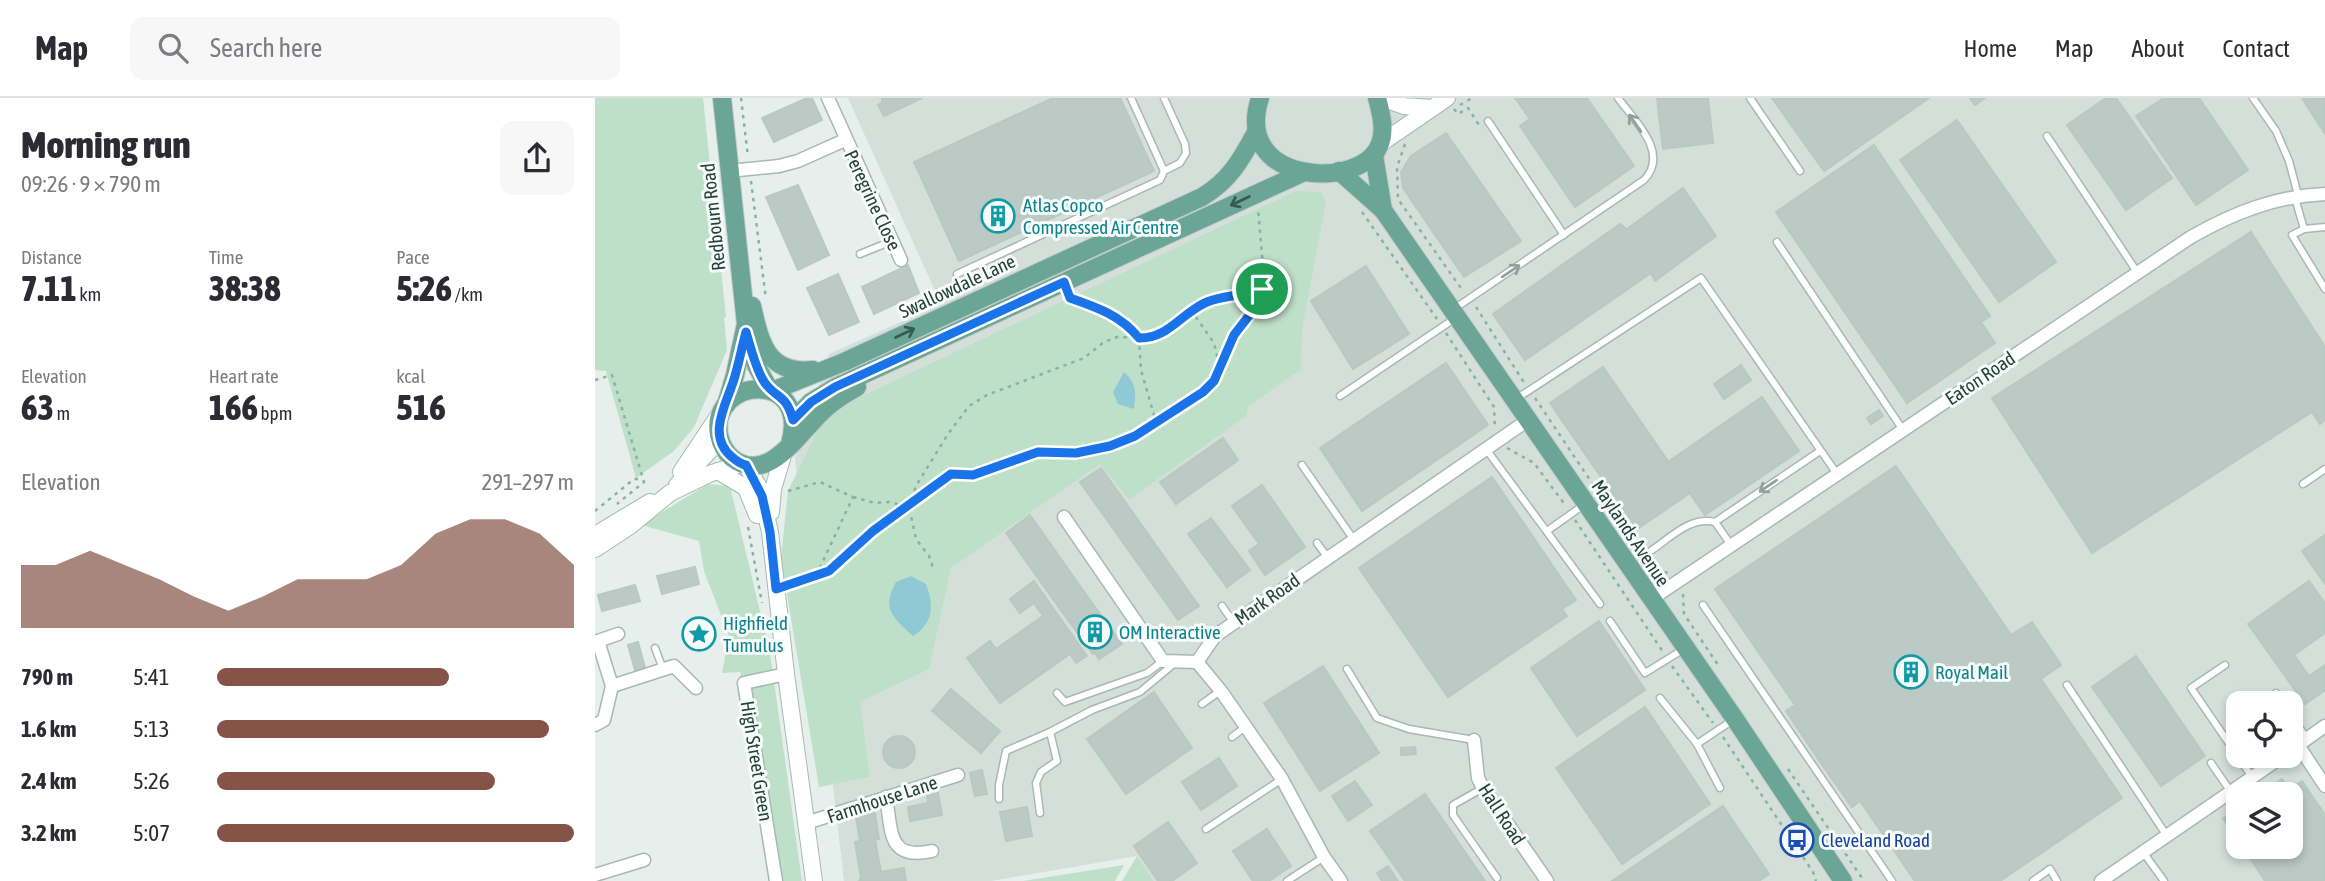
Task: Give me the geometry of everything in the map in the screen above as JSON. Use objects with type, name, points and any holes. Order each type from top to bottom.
[{"type":"main road","name":"Redbourn Road","points":[[722,98],[746,332],[756,365],[771,390]]},
{"type":"main road","points":[[1259,98],[1255,134],[1272,161],[1302,173]]},
{"type":"main road","name":"Maylands Avenue","points":[[1377,98],[1382,119],[1377,149],[1391,204],[1456,313],[1514,400],[1587,503],[1650,600],[1735,719],[1843,881]]},
{"type":"main road","name":"Swallowdale Lane","points":[[771,390],[844,362],[1202,197],[1219,187],[1238,166],[1255,134]]},
{"type":"main road","points":[[793,420],[821,394],[1302,173],[1339,171],[1359,166],[1377,149]]},
{"type":"main road","name":"Maylands Avenue","points":[[1339,171],[1391,204]]},
{"type":"main road","name":"Swallowdale Lane","points":[[737,241],[763,346],[771,359],[785,367],[806,371],[844,362]]},
{"type":"main road","name":"Redbourn Road","points":[[724,408],[746,332]]},
{"type":"main road","points":[[787,447],[793,432],[793,420],[785,400],[771,390],[762,388],[745,391],[724,408],[718,428],[726,452],[743,465],[768,464],[787,447],[835,401],[940,340]]},
{"type":"street","name":"Peregrine Close","points":[[828,98],[901,260]]},
{"type":"street","points":[[1382,98],[1404,106],[1431,108]]},
{"type":"street","points":[[1377,149],[1447,98]]},
{"type":"street","name":"Peregrine Close","points":[[729,171],[779,166],[798,161],[845,140]]},
{"type":"street","name":"Eaton Road","points":[[1650,600],[2191,237],[2225,218],[2266,203],[2296,195],[2325,194]]},
{"type":"street","points":[[670,493],[724,408]]},
{"type":"street","name":"Mark Road","points":[[1197,662],[1215,636],[1528,419]]},
{"type":"street","points":[[595,549],[630,526],[670,493],[720,440]]},
{"type":"street","name":"High Street Green","points":[[770,532],[773,489],[787,447]]},
{"type":"street","points":[[595,535],[631,512],[670,493],[718,471],[743,465]]},
{"type":"street","name":"High Street Green","points":[[743,465],[760,489],[770,532],[814,881]]},
{"type":"street","name":"High Street Green","points":[[718,471],[746,488],[752,499],[775,582]]},
{"type":"street","points":[[1064,517],[1163,662],[1197,662],[1221,691],[1244,728],[1282,779],[1338,880]]},
{"type":"street","points":[[595,725],[604,720],[612,686],[598,641],[618,634]]},
{"type":"street","points":[[612,686],[674,666],[696,688]]},
{"type":"street","name":"High Street Green","points":[[776,881],[744,683],[786,674]]},
{"type":"street","points":[[2303,742],[2325,726]]},
{"type":"street","name":"Hall Road","points":[[1474,740],[1478,778],[1483,788],[1547,881]]},
{"type":"street","points":[[2303,751],[2325,786]]},
{"type":"street","points":[[2245,782],[2265,768]]},
{"type":"street","name":"Farmhouse Lane","points":[[806,823],[958,775]]},
{"type":"street","points":[[2101,881],[2226,795]]},
{"type":"street","points":[[886,797],[894,841],[898,848],[910,854],[932,851]]},
{"type":"street","points":[[595,875],[644,860]]},
{"type":"lane","points":[[1131,98],[1164,171]]},
{"type":"lane","points":[[957,274],[1160,180],[1164,171],[1180,163],[1186,153],[1185,144],[1164,98]]},
{"type":"lane","points":[[1340,396],[1442,326],[1564,234],[1644,180],[1651,172],[1653,152],[1618,98]]},
{"type":"lane","points":[[1751,98],[1800,171]]},
{"type":"lane","points":[[2253,98],[2276,131],[2289,162],[2304,229]]},
{"type":"lane","points":[[1488,121],[1564,234]]},
{"type":"lane","points":[[2047,136],[2137,272]]},
{"type":"lane","points":[[2325,228],[2304,229],[2293,233],[2325,289]]},
{"type":"lane","points":[[860,254],[892,241]]},
{"type":"lane","points":[[1777,242],[1902,430]]},
{"type":"lane","points":[[1514,400],[1701,278],[1837,474]]},
{"type":"lane","points":[[1486,449],[1600,604]]},
{"type":"lane","points":[[1715,522],[1820,451]]},
{"type":"lane","points":[[1302,466],[1354,540]]},
{"type":"lane","points":[[2303,484],[2325,469]]},
{"type":"lane","points":[[1547,531],[1587,503]]},
{"type":"lane","points":[[1652,550],[1692,522],[1705,519],[1715,522],[1731,545]]},
{"type":"lane","points":[[1317,543],[1328,558]]},
{"type":"lane","points":[[1703,605],[1892,881]]},
{"type":"lane","points":[[1222,606],[1234,623]]},
{"type":"lane","points":[[1609,621],[1645,673],[1686,648]]},
{"type":"lane","points":[[655,648],[663,669]]},
{"type":"lane","points":[[999,799],[1006,751],[1092,710],[1140,692],[1178,661]]},
{"type":"lane","points":[[1057,693],[1066,702],[1147,673],[1163,662]]},
{"type":"lane","points":[[2225,665],[2190,688],[2252,777]]},
{"type":"lane","points":[[1347,669],[1377,718],[1409,729],[1474,740]]},
{"type":"lane","points":[[2067,685],[2167,836]]},
{"type":"lane","points":[[1202,704],[1221,691]]},
{"type":"lane","points":[[1660,698],[1697,744],[1720,788]]},
{"type":"lane","points":[[1697,744],[1735,719]]},
{"type":"lane","points":[[1232,737],[1244,728]]},
{"type":"lane","points":[[1039,813],[1036,783],[1041,772],[1057,761],[1050,732]]},
{"type":"lane","points":[[2211,763],[2226,785]]},
{"type":"lane","points":[[1206,829],[1282,779]]},
{"type":"lane","points":[[1483,788],[1453,805],[1453,815],[1497,878]]},
{"type":"lane","points":[[2143,852],[2164,881]]},
{"type":"lane","points":[[1287,881],[1324,857]]},
{"type":"lane","points":[[2033,881],[2050,869],[2057,881]]},
{"type":"path","points":[[741,98],[749,162]]},
{"type":"path","points":[[1472,98],[1454,109],[1458,114],[1468,108],[1472,113]]},
{"type":"path","points":[[1391,204],[1397,167],[1407,139]]},
{"type":"path","points":[[750,177],[766,299]]},
{"type":"path","points":[[775,582],[816,576],[829,571],[873,531],[951,474],[973,475],[1038,452],[1076,453],[1110,446],[1135,436],[1203,392],[1221,371],[1234,335],[1251,313],[1262,289],[1264,279],[1257,206]]},
{"type":"path","points":[[1361,212],[1442,326],[1494,407],[1496,435]]},
{"type":"path","points":[[1064,282],[1070,298],[1100,307],[1117,317],[1139,338],[1141,370],[1156,422]]},
{"type":"path","points":[[934,571],[929,556],[916,539],[909,507],[916,486],[969,406],[987,395],[1084,358],[1104,342],[1117,337],[1150,338],[1164,333],[1191,310],[1219,298],[1262,289]]},
{"type":"path","points":[[1191,310],[1214,343],[1221,371]]},
{"type":"path","points":[[595,380],[612,375],[644,482],[615,505]]},
{"type":"path","points":[[595,511],[634,479],[642,479]]},
{"type":"path","points":[[783,482],[788,491],[820,482],[853,497],[909,507]]},
{"type":"path","points":[[816,576],[853,497]]},
{"type":"path","points":[[746,519],[762,602]]},
{"type":"path","points":[[1682,587],[1684,614],[1719,667]]},
{"type":"path","points":[[1784,764],[1864,881]]},
{"type":"shaded area","points":[[848,98],[2325,98],[2325,881],[1154,881],[1137,856],[991,881],[844,881],[795,458],[829,354],[941,304]]},
{"type":"green space","points":[[595,98],[703,98],[726,317],[727,350],[694,427],[674,451],[636,478],[606,371],[595,370]]},
{"type":"green space","points":[[1296,191],[1321,192],[1326,202],[1302,329],[1301,369],[1248,407],[1246,416],[1129,500],[1100,464],[951,568],[929,669],[860,702],[870,777],[819,787],[781,558],[788,491],[826,413]]},
{"type":"green space","points":[[708,484],[730,486],[770,653],[802,881],[771,881],[740,672],[722,673],[729,636],[704,571],[699,541],[641,525]]},
{"type":"green space","points":[[1137,856],[1154,881],[1122,881]]},
{"type":"green space","points":[[1124,865],[1115,881],[1023,881]]},
{"type":"water","points":[[1124,372],[1135,389],[1134,409],[1118,404],[1113,392]]},
{"type":"water","points":[[911,576],[926,584],[931,606],[925,625],[913,636],[895,618],[890,606],[896,582]]},
{"type":"building","points":[[812,98],[822,120],[774,142],[762,118]]},
{"type":"building","points":[[882,98],[922,98],[884,116],[878,105],[882,103]]},
{"type":"building","name":"Atlas Copco Compressed Air Centre","points":[[1053,98],[1120,98],[1154,171],[959,261],[914,162]]},
{"type":"building","points":[[1515,98],[1587,98],[1634,166],[1575,207],[1520,126],[1530,119]]},
{"type":"building","points":[[1657,98],[1708,98],[1713,143],[1663,149]]},
{"type":"building","points":[[1772,98],[1929,98],[1824,171]]},
{"type":"building","points":[[1970,98],[1985,98],[1975,105]]},
{"type":"building","points":[[2106,98],[2116,98],[2172,178],[2126,210],[2067,125]]},
{"type":"building","points":[[2164,98],[2199,98],[2248,170],[2196,205],[2136,116]]},
{"type":"building","points":[[2302,98],[2325,98],[2325,134]]},
{"type":"building","points":[[1957,120],[2056,262],[1999,302],[1900,160]]},
{"type":"building","points":[[1446,133],[1521,241],[1464,277],[1403,188],[1401,172],[1411,156]]},
{"type":"building","points":[[1874,145],[1990,316],[1981,322],[1995,343],[1907,403],[1776,212]]},
{"type":"building","points":[[798,185],[829,255],[798,270],[766,197]]},
{"type":"building","points":[[1683,188],[1716,236],[1655,281],[1651,273],[1525,360],[1493,314],[1620,224],[1627,229]]},
{"type":"building","points":[[2251,232],[2325,347],[2325,420],[2320,424],[2312,412],[2092,553],[1992,398]]},
{"type":"building","points":[[908,265],[919,293],[874,314],[862,287]]},
{"type":"building","points":[[1366,266],[1409,334],[1353,369],[1311,301]]},
{"type":"building","points":[[838,274],[859,322],[829,335],[807,288]]},
{"type":"building","points":[[1446,363],[1488,425],[1362,511],[1320,448]]},
{"type":"building","points":[[1741,365],[1751,380],[1724,399],[1714,384]]},
{"type":"building","points":[[1603,367],[1690,493],[1637,529],[1550,403]]},
{"type":"building","points":[[1762,397],[1799,451],[1705,515],[1668,462]]},
{"type":"building","points":[[1879,410],[1883,416],[1871,424],[1867,418]]},
{"type":"building","points":[[1223,438],[1238,460],[1176,504],[1160,482]]},
{"type":"building","name":"Royal Mail","points":[[1896,466],[2011,635],[2032,622],[2061,665],[2041,679],[2122,798],[2000,881],[1915,881],[1860,801],[1852,807],[1818,759],[1786,711],[1795,705],[1715,589]]},
{"type":"building","points":[[1101,468],[1199,606],[1178,620],[1080,482]]},
{"type":"building","points":[[1492,477],[1576,600],[1562,609],[1567,616],[1448,697],[1359,568]]},
{"type":"building","points":[[1262,485],[1305,547],[1265,575],[1249,551],[1259,544],[1232,506]]},
{"type":"building","points":[[1030,515],[1092,603],[1068,620],[1006,533]]},
{"type":"building","points":[[1211,518],[1250,570],[1227,587],[1188,534]]},
{"type":"building","points":[[2325,535],[2325,584],[2302,551]]},
{"type":"building","points":[[695,567],[699,584],[662,594],[657,576]]},
{"type":"building","points":[[1034,581],[1087,656],[1076,663],[1070,654],[1000,703],[967,658],[990,641],[996,649],[1043,616],[1034,603],[1020,613],[1010,599]]},
{"type":"building","points":[[2309,581],[2325,603],[2325,633],[2294,655],[2309,676],[2325,665],[2325,690],[2305,704],[2303,691],[2296,691],[2248,624]]},
{"type":"building","points":[[635,585],[640,601],[602,611],[598,595]]},
{"type":"building","name":"OM Interactive","points":[[1092,603],[1122,644],[1099,659],[1068,620]]},
{"type":"building","points":[[1599,621],[1645,690],[1577,736],[1531,668]]},
{"type":"building","points":[[638,642],[646,671],[636,674],[628,645]]},
{"type":"building","points":[[2136,656],[2205,756],[2161,786],[2092,687]]},
{"type":"building","points":[[1323,666],[1379,753],[1320,791],[1264,703]]},
{"type":"building","points":[[951,689],[1000,731],[981,753],[932,711]]},
{"type":"building","points":[[1154,692],[1192,748],[1126,794],[1087,739]]},
{"type":"building","points":[[1645,707],[1710,804],[1622,864],[1556,768]]},
{"type":"building","points":[[899,736],[910,741],[915,752],[910,763],[899,768],[888,763],[883,752],[888,741]]},
{"type":"building","points":[[1415,747],[1416,754],[1401,755],[1401,748]]},
{"type":"building","points":[[1219,758],[1237,786],[1201,810],[1182,782]]},
{"type":"building","points":[[982,770],[987,794],[975,796],[970,773]]},
{"type":"building","points":[[1355,781],[1372,805],[1348,821],[1332,796]]},
{"type":"building","points":[[2303,782],[2325,815],[2325,881],[2265,881],[2251,859],[2303,859]]},
{"type":"building","points":[[938,793],[942,815],[910,821],[908,807],[928,803],[927,796]]},
{"type":"building","points":[[1425,794],[1485,881],[1405,881],[1370,831]]},
{"type":"building","points":[[1723,806],[1769,874],[1759,881],[1612,881]]},
{"type":"building","points":[[1027,807],[1032,836],[1006,841],[1000,812]]},
{"type":"building","points":[[875,813],[879,839],[875,840],[881,872],[904,868],[906,881],[859,881],[861,878],[855,842],[860,841],[856,817]]},
{"type":"building","points":[[1168,822],[1197,863],[1172,881],[1158,881],[1134,846]]},
{"type":"building","points":[[1267,829],[1291,866],[1269,881],[1253,881],[1233,851]]},
{"type":"building","points":[[1388,866],[1398,881],[1382,881],[1377,873]]},
{"type":"place","name":"Atlas Copco Compressed Air Centre","points":[[998,216]]},
{"type":"place","name":"OM Interactive","points":[[1095,632]]},
{"type":"place","name":"Highfield Tumulus","points":[[699,634]]},
{"type":"place","name":"Royal Mail","points":[[1911,672]]},
{"type":"place","name":"Cleveland Road","points":[[1797,840]]},
{"type":"route","points":[[1064,282],[1070,298],[1100,307],[1117,317],[1139,338],[1150,338],[1164,333],[1186,313],[1207,302],[1262,289],[1251,313],[1234,335],[1221,371],[1214,381],[1203,392],[1135,436],[1110,446],[1076,453],[1038,452],[973,475],[951,474],[918,501],[873,531],[829,571],[776,589],[770,532],[760,489],[746,465],[740,464],[726,452],[718,428],[736,375],[746,332],[762,378],[769,389],[785,400],[793,420],[821,394],[1064,282]]}]
